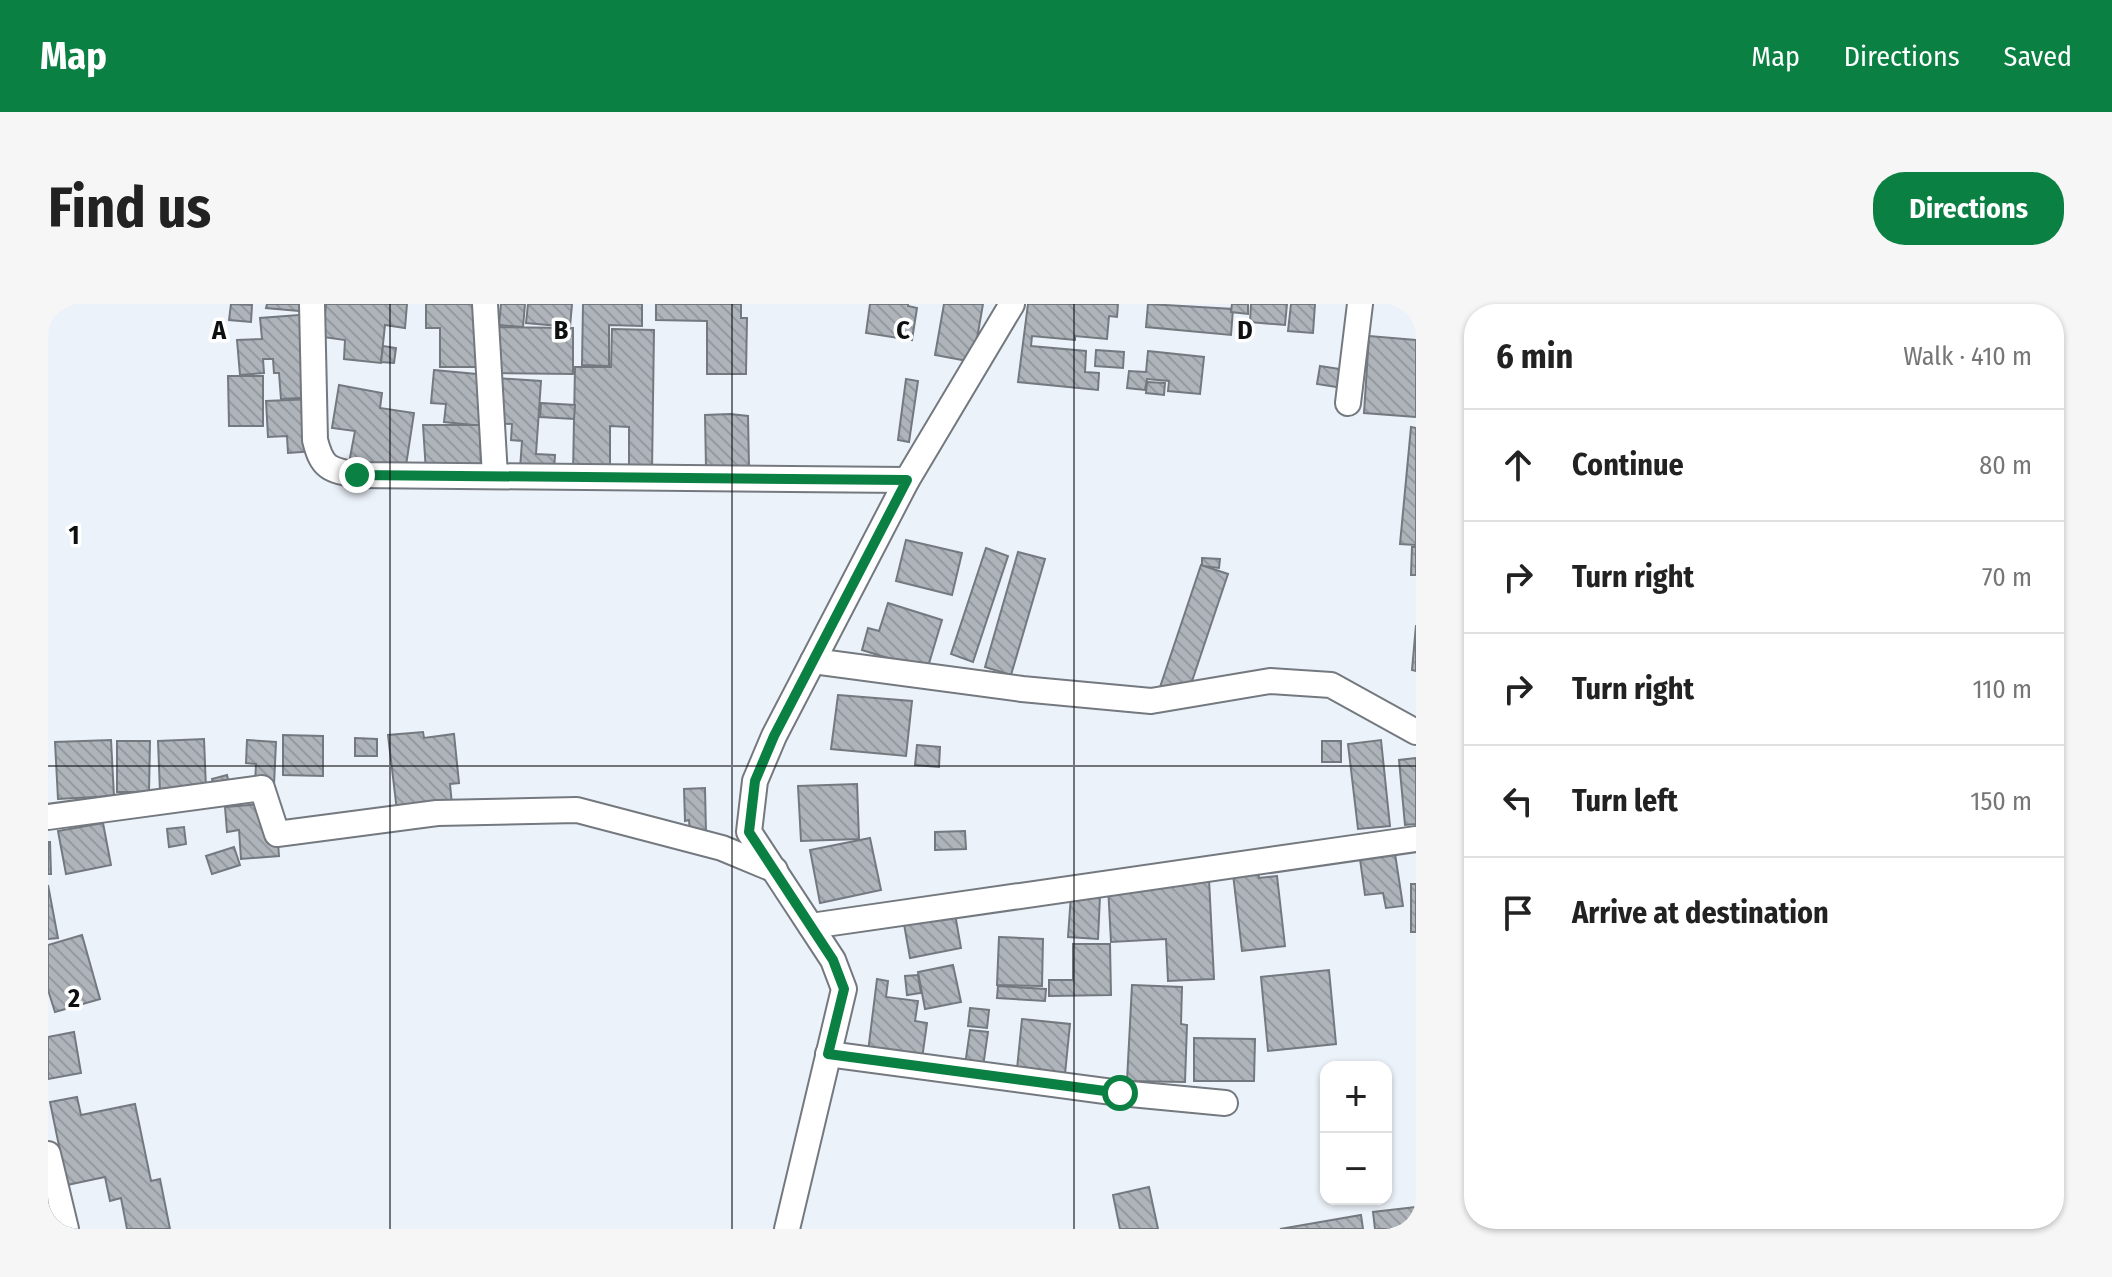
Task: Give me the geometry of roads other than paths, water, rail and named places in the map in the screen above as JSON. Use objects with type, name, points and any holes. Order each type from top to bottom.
[{"type":"street","points":[[312,304],[315,440],[319,457],[331,470],[357,475],[907,480]]},
{"type":"street","points":[[485,304],[495,476]]},
{"type":"street","points":[[787,1229],[844,989],[833,960],[749,832],[755,781],[774,736],[907,480],[1012,304]]},
{"type":"street","points":[[1348,403],[1360,304]]},
{"type":"street","points":[[813,661],[1022,689],[1151,701],[1270,681],[1331,685],[1416,732]]},
{"type":"street","points":[[48,817],[262,788],[277,834],[437,813],[577,810],[722,848],[775,870]]},
{"type":"street","points":[[811,926],[1416,839]]},
{"type":"street","points":[[828,1054],[1120,1093],[1225,1103]]},
{"type":"street","points":[[48,1154],[66,1229]]}]
